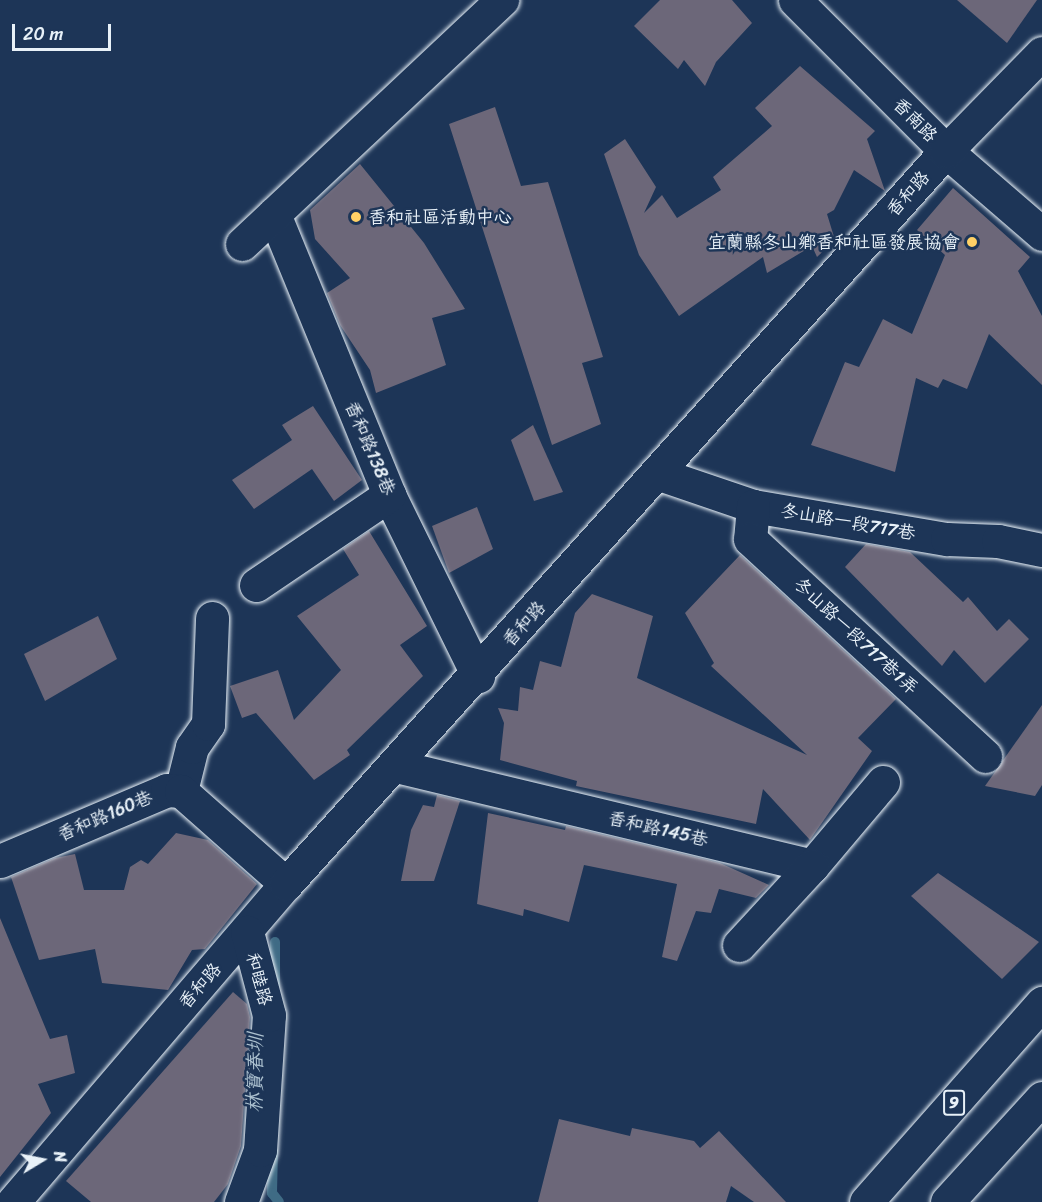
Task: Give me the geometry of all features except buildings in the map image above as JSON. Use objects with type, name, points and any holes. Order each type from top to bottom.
[{"type":"street","points":[[242,244],[502,0]]},
{"type":"street","name":"香南路","points":[[795,0],[946,151],[1042,234]]},
{"type":"street","name":"香和路","points":[[14,1202],[286,884],[478,676],[946,151],[1042,52]]},
{"type":"street","name":"香和路138巷","points":[[274,214],[389,495],[478,676]]},
{"type":"street","name":"冬山路一段717巷","points":[[659,474],[753,506],[947,539],[998,541],[1042,550]]},
{"type":"street","points":[[256,585],[389,495]]},
{"type":"street","name":"冬山路一段717巷1弄","points":[[753,506],[750,539],[986,756]]},
{"type":"street","points":[[212,618],[208,724],[192,747],[181,791],[286,884]]},
{"type":"street","name":"香和路145巷","points":[[396,766],[812,866]]},
{"type":"street","points":[[739,945],[812,866],[883,782]]},
{"type":"street","name":"香和路160巷","points":[[0,861],[167,790],[181,791]]},
{"type":"street","name":"和睦路","points":[[241,1202],[260,1150],[269,1015],[247,932]]},
{"type":"street","name":"9","points":[[866,1202],[1042,1003]]},
{"type":"street","points":[[947,1202],[1042,1098]]},
{"type":"waterway","name":"林寶春圳","points":[[275,942],[275,986]]},
{"type":"waterway","name":"林寶春圳","points":[[273,1151],[272,1193],[279,1202]]},
{"type":"place","name":"香和社區活動中心","points":[[356,217]]},
{"type":"place","name":"宜蘭縣冬山鄉香和社區發展協會","points":[[972,242]]}]
